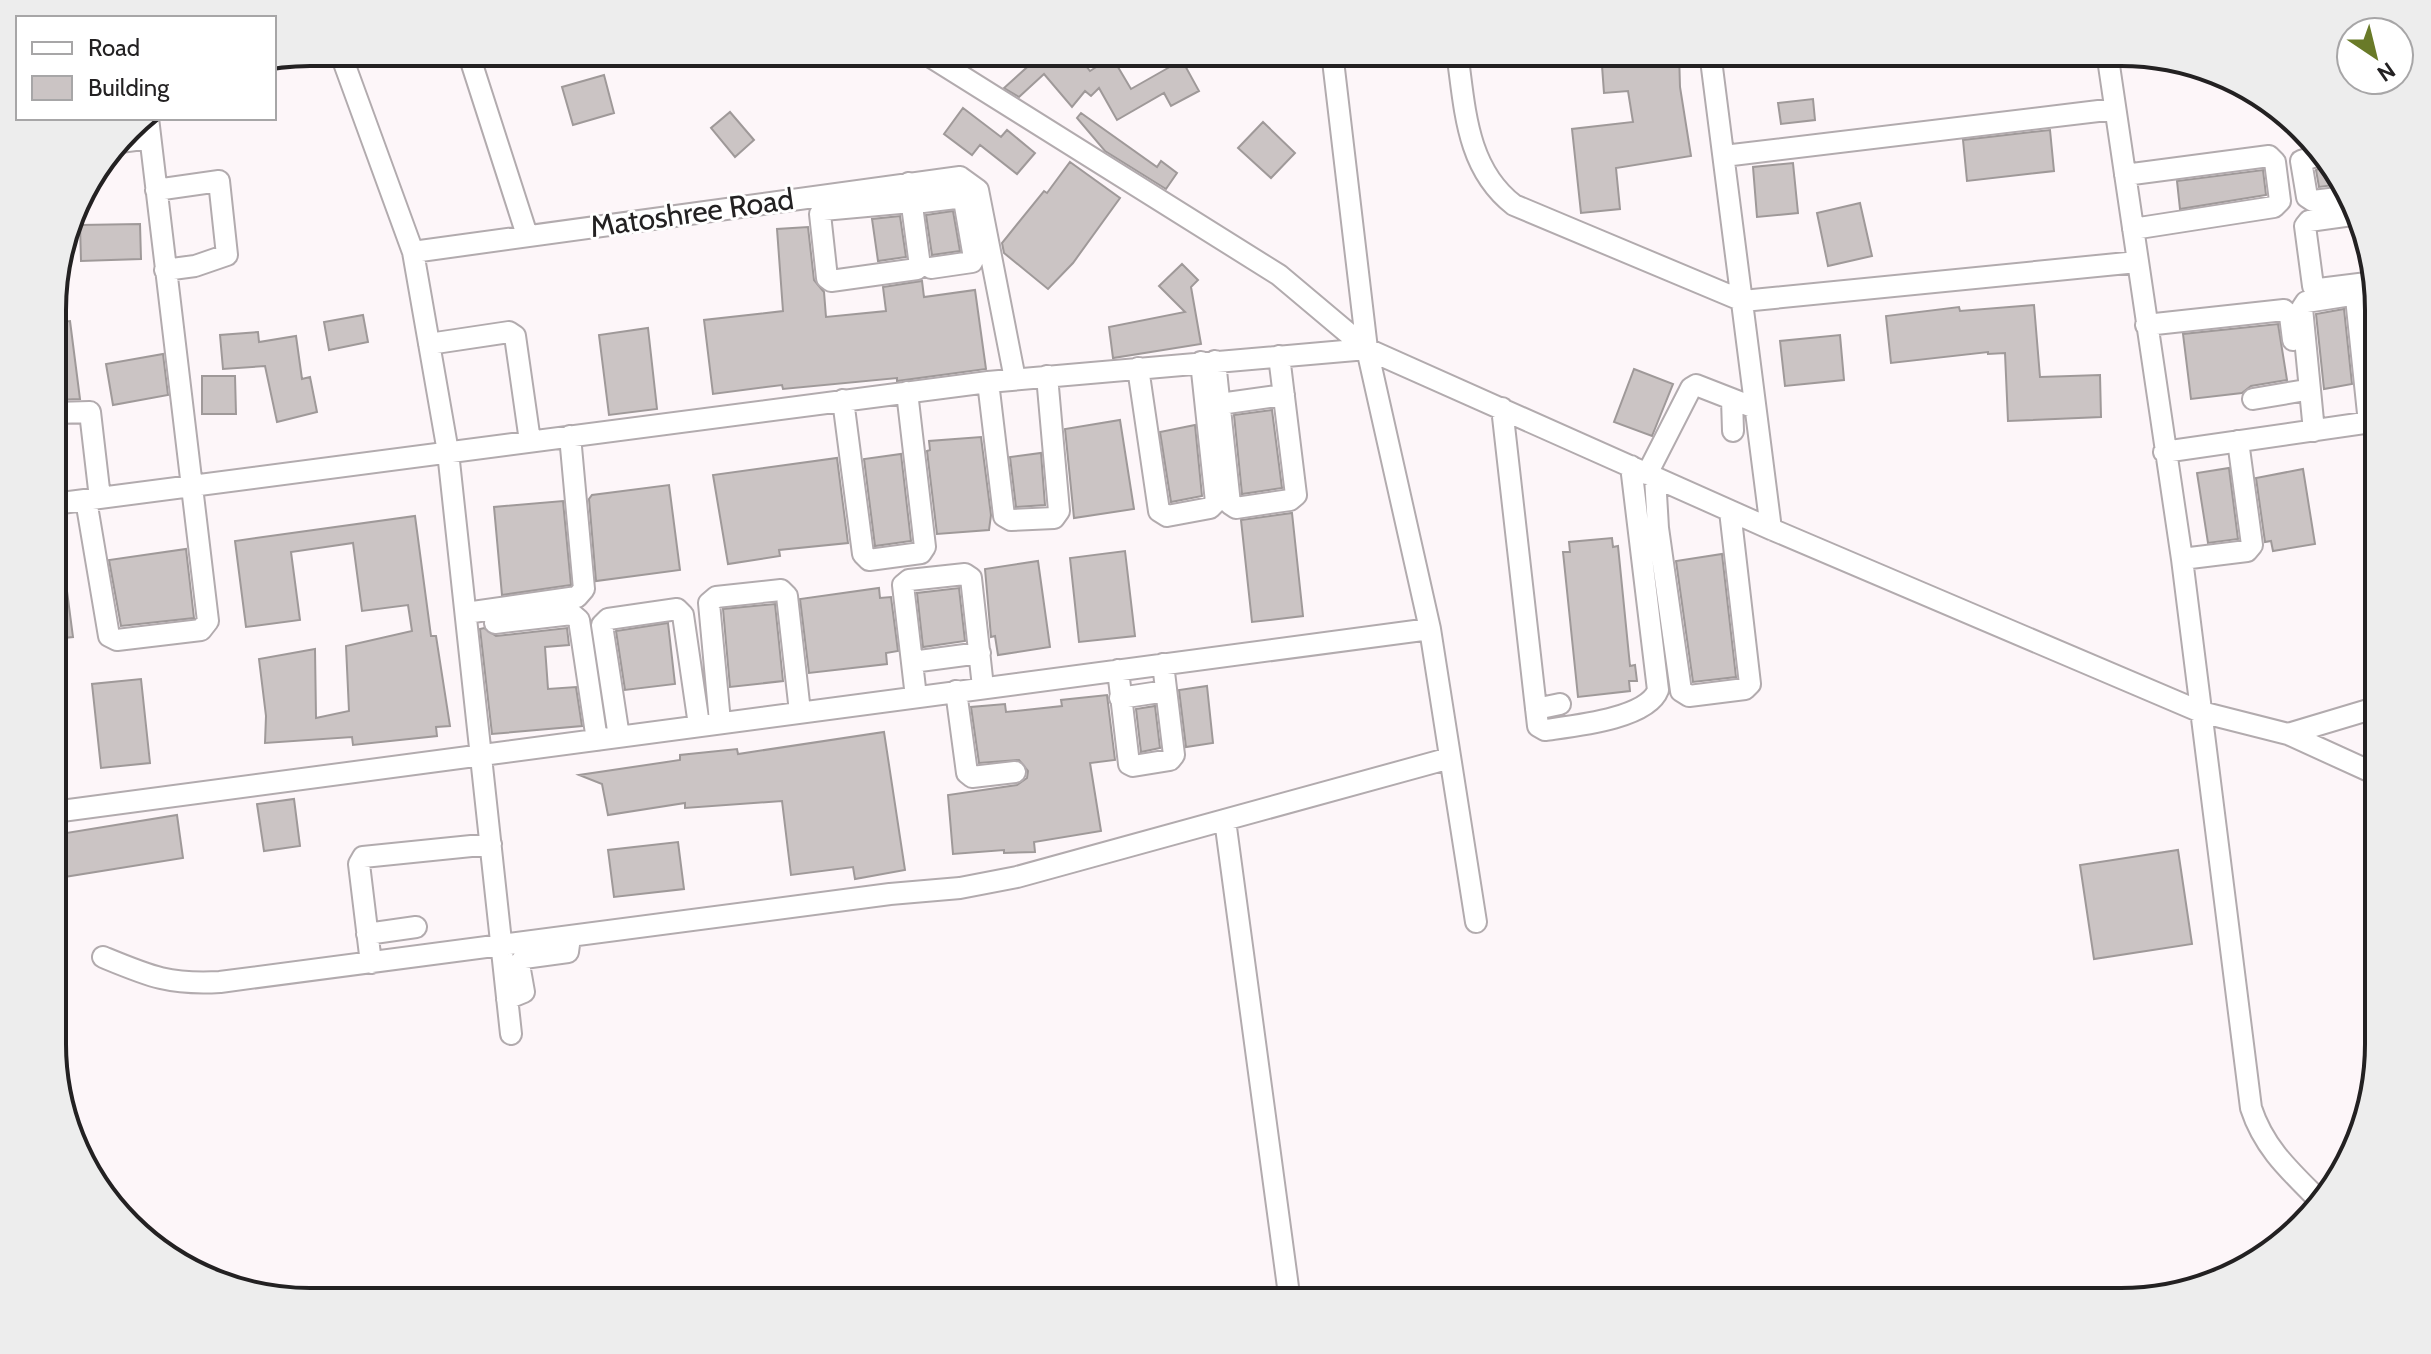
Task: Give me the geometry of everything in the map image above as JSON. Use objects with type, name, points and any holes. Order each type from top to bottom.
[{"type":"street","points":[[345,66],[413,252],[448,452],[511,1034]]},
{"type":"street","points":[[473,66],[527,235]]},
{"type":"street","points":[[945,66],[1279,275],[1367,349],[1771,529],[2201,712],[2288,734],[2364,769]]},
{"type":"street","points":[[1334,66],[1367,349],[1430,629],[1476,922]]},
{"type":"street","points":[[1461,66],[1470,139],[1496,191],[1514,205],[1743,301],[2137,262]]},
{"type":"street","points":[[1712,66],[1771,529]]},
{"type":"street","points":[[2109,66],[2182,559],[2251,1108],[2259,1131],[2273,1154],[2313,1194]]},
{"type":"street","points":[[1724,156],[2115,109]]},
{"type":"street","points":[[66,412],[86,410],[90,416],[93,499],[109,636],[117,640],[201,630],[208,621],[149,128]]},
{"type":"street","points":[[2125,175],[2269,156],[2275,162],[2280,201],[2274,207],[2133,229]]},
{"type":"street","points":[[2311,158],[2301,161],[2307,197],[2313,201],[2338,198]]},
{"type":"street","points":[[156,190],[219,181],[227,255],[195,266],[165,270]]},
{"type":"street","points":[[931,268],[972,262],[974,258],[962,187],[978,190],[1015,379]]},
{"type":"street","name":"Matoshree Road","points":[[413,252],[527,235],[914,195],[962,187]]},
{"type":"street","points":[[914,195],[917,269],[831,281],[827,278],[820,214],[823,210],[914,195]]},
{"type":"street","points":[[2346,216],[2309,221],[2305,226],[2313,286],[2319,289],[2363,284]]},
{"type":"street","points":[[2310,431],[2302,308],[2306,302],[2351,295],[2356,298],[2364,353]]},
{"type":"street","points":[[2146,325],[2284,310],[2290,316],[2300,391],[2310,431]]},
{"type":"street","points":[[429,344],[509,332],[515,336],[530,441]]},
{"type":"street","points":[[66,502],[988,382],[1367,349]]},
{"type":"street","points":[[1208,362],[1220,404],[1230,504],[1236,508],[1290,500],[1296,495],[1279,356]]},
{"type":"street","points":[[1138,368],[1159,511],[1167,516],[1210,508],[1216,502],[1208,362]]},
{"type":"street","points":[[988,382],[1004,516],[1011,520],[1054,518],[1059,511],[1047,376]]},
{"type":"street","points":[[1502,408],[1538,726],[1545,730],[1638,711],[1654,699],[1658,690],[1644,472],[1691,388],[1696,385],[1755,408]]},
{"type":"street","points":[[2253,399],[2300,391]]},
{"type":"street","points":[[843,400],[863,554],[869,560],[921,553],[925,547],[907,392]]},
{"type":"street","points":[[1220,404],[1284,395]]},
{"type":"street","points":[[1732,399],[1733,431]]},
{"type":"street","points":[[66,419],[90,416]]},
{"type":"street","points":[[2164,452],[2364,423]]},
{"type":"street","points":[[466,620],[494,601],[577,597],[584,589],[570,436]]},
{"type":"street","points":[[2182,559],[2247,551],[2252,545],[2238,441]]},
{"type":"street","points":[[1644,472],[1658,528],[1681,691],[1689,696],[1745,689],[1750,684],[1730,511]]},
{"type":"street","points":[[916,697],[903,585],[909,580],[965,574],[971,578],[983,687]]},
{"type":"street","points":[[720,722],[709,603],[716,597],[781,590],[787,596],[800,712]]},
{"type":"street","points":[[619,737],[602,625],[608,619],[677,609],[683,615],[699,725]]},
{"type":"street","points":[[466,620],[572,614],[579,620],[597,740]]},
{"type":"street","points":[[66,810],[1430,629]]},
{"type":"street","points":[[912,662],[980,653]]},
{"type":"street","points":[[1118,670],[1129,764],[1133,766],[1170,760],[1174,755],[1163,664]]},
{"type":"street","points":[[956,691],[967,773],[972,777],[1015,772]]},
{"type":"street","points":[[1120,698],[1166,691]]},
{"type":"street","points":[[1536,709],[1560,704]]},
{"type":"street","points":[[2288,734],[2364,711]]},
{"type":"street","points":[[103,957],[158,980],[182,984],[502,946],[547,945],[960,888],[1017,877],[1450,758]]},
{"type":"street","points":[[1225,820],[1288,1287]]},
{"type":"street","points":[[371,963],[359,864],[363,857],[491,844]]},
{"type":"street","points":[[367,934],[416,927]]},
{"type":"street","points":[[507,999],[524,992],[519,964],[547,945]]},
{"type":"building","points":[[1028,66],[1086,66],[1090,71],[1098,66],[1117,66],[1131,89],[1171,66],[1185,66],[1199,91],[1171,106],[1164,93],[1117,120],[1099,88],[1091,96],[1085,91],[1072,107],[1044,74],[1019,97],[1004,88]]},
{"type":"building","points":[[1602,66],[1679,66],[1691,156],[1616,168],[1620,209],[1581,213],[1572,129],[1633,122],[1628,91],[1604,93]]},
{"type":"building","points":[[604,75],[614,113],[573,125],[562,87]]},
{"type":"building","points":[[1813,99],[1815,120],[1781,124],[1778,103]]},
{"type":"building","points":[[963,108],[1001,137],[1007,130],[1035,153],[1017,174],[980,145],[972,155],[944,134]]},
{"type":"building","points":[[730,112],[754,140],[735,157],[711,128]]},
{"type":"building","points":[[1081,113],[1157,167],[1161,161],[1177,173],[1166,189],[1105,151],[1077,118]]},
{"type":"building","points":[[1263,122],[1295,153],[1271,178],[1238,148]]},
{"type":"building","points":[[2050,130],[2054,171],[1967,181],[1963,140]]},
{"type":"building","points":[[1070,162],[1120,198],[1073,263],[1048,289],[1004,253],[1002,243]]},
{"type":"building","points":[[1793,163],[1798,213],[1757,217],[1753,167]]},
{"type":"building","points":[[2319,169],[2330,186],[2319,187],[2316,170]]},
{"type":"building","points":[[2263,170],[2266,195],[2180,209],[2177,181]]},
{"type":"building","points":[[1860,203],[1872,256],[1828,266],[1817,213]]},
{"type":"building","points":[[953,211],[960,251],[932,255],[926,215]]},
{"type":"building","points":[[900,216],[906,257],[878,261],[872,219]]},
{"type":"building","points":[[140,224],[141,259],[81,261],[82,225]]},
{"type":"building","points":[[808,227],[814,280],[824,292],[826,317],[886,311],[883,287],[922,281],[924,297],[975,290],[986,369],[897,381],[897,378],[783,389],[782,385],[713,394],[704,320],[783,311],[777,229]]},
{"type":"building","points":[[1182,264],[1198,280],[1191,287],[1201,344],[1113,358],[1109,327],[1185,312],[1159,286]]},
{"type":"building","points":[[2034,305],[2040,377],[2100,375],[2101,417],[2008,421],[2005,353],[1988,352],[1891,363],[1886,316],[1959,307],[1960,311]]},
{"type":"building","points":[[2344,309],[2352,384],[2324,389],[2316,314]]},
{"type":"building","points":[[363,315],[368,342],[329,350],[324,322]]},
{"type":"building","points":[[70,321],[80,399],[66,400],[66,322]]},
{"type":"building","points":[[2278,324],[2287,380],[2251,386],[2242,393],[2191,399],[2183,334]]},
{"type":"building","points":[[648,328],[657,409],[609,415],[599,335]]},
{"type":"building","points":[[258,332],[259,342],[296,336],[302,379],[310,377],[317,412],[277,422],[265,366],[223,369],[220,335]]},
{"type":"building","points":[[1840,335],[1844,380],[1785,386],[1780,341]]},
{"type":"building","points":[[163,354],[168,395],[113,405],[106,364]]},
{"type":"building","points":[[1634,369],[1673,384],[1652,436],[1614,422]]},
{"type":"building","points":[[202,376],[235,376],[236,414],[202,414]]},
{"type":"building","points":[[1272,410],[1282,488],[1242,494],[1234,415]]},
{"type":"building","points":[[1120,420],[1134,509],[1074,518],[1065,429]]},
{"type":"building","points":[[1195,425],[1202,496],[1171,502],[1160,432]]},
{"type":"building","points":[[981,437],[991,515],[989,530],[937,534],[927,451],[930,450],[929,441]]},
{"type":"building","points":[[1041,453],[1045,505],[1016,507],[1010,457]]},
{"type":"building","points":[[901,454],[911,541],[875,546],[864,459]]},
{"type":"building","points":[[837,458],[848,543],[779,550],[780,556],[728,564],[713,475]]},
{"type":"building","points":[[2229,468],[2238,539],[2208,543],[2197,473]]},
{"type":"building","points":[[2303,469],[2315,544],[2273,551],[2271,541],[2265,542],[2256,478]]},
{"type":"building","points":[[669,485],[680,570],[596,581],[589,499],[592,495]]},
{"type":"building","points":[[563,501],[571,585],[502,595],[494,507]]},
{"type":"building","points":[[1292,513],[1303,616],[1252,622],[1241,520]]},
{"type":"building","points":[[415,516],[431,636],[436,636],[450,726],[436,727],[437,736],[353,745],[352,737],[265,743],[266,716],[259,659],[315,649],[316,718],[349,711],[346,646],[412,631],[408,605],[362,611],[353,543],[291,552],[300,620],[246,627],[235,541]]},
{"type":"building","points":[[1612,538],[1613,547],[1618,546],[1630,666],[1635,665],[1637,681],[1629,681],[1630,691],[1578,697],[1563,552],[1570,552],[1569,542]]},
{"type":"building","points":[[186,549],[194,618],[121,626],[109,560]]},
{"type":"building","points":[[1125,551],[1135,636],[1079,642],[1070,558]]},
{"type":"building","points":[[1722,554],[1736,677],[1693,682],[1676,561]]},
{"type":"building","points":[[1038,561],[1050,647],[998,655],[995,636],[991,637],[985,569]]},
{"type":"building","points":[[66,584],[73,637],[66,638]]},
{"type":"building","points":[[879,588],[880,598],[891,597],[898,651],[886,653],[887,664],[809,673],[800,599]]},
{"type":"building","points":[[959,588],[965,641],[923,647],[917,593]]},
{"type":"building","points":[[775,604],[783,681],[730,687],[723,609]]},
{"type":"building","points":[[668,623],[675,684],[625,690],[616,631]]},
{"type":"building","points":[[484,628],[496,636],[567,628],[569,645],[545,647],[548,689],[576,687],[582,726],[492,734],[480,629]]},
{"type":"building","points":[[141,679],[150,763],[101,768],[92,684]]},
{"type":"building","points":[[1207,686],[1213,743],[1186,747],[1179,690]]},
{"type":"building","points":[[1107,695],[1115,760],[1090,763],[1101,831],[1034,842],[1035,852],[1004,853],[1004,850],[953,854],[948,795],[1017,785],[1027,778],[1028,771],[1019,760],[979,763],[971,707],[1005,704],[1006,712],[1062,706],[1061,700]]},
{"type":"building","points":[[1155,706],[1160,748],[1141,752],[1136,709]]},
{"type":"building","points":[[884,732],[905,870],[855,879],[853,867],[791,875],[782,801],[685,808],[685,803],[608,815],[602,784],[579,775],[680,760],[680,755],[737,749],[738,754]]},
{"type":"building","points":[[294,799],[300,846],[264,851],[257,804]]},
{"type":"building","points":[[177,815],[183,858],[66,877],[66,833]]},
{"type":"building","points":[[678,842],[684,889],[614,897],[608,850]]},
{"type":"building","points":[[2178,850],[2192,944],[2094,959],[2080,865]]}]
